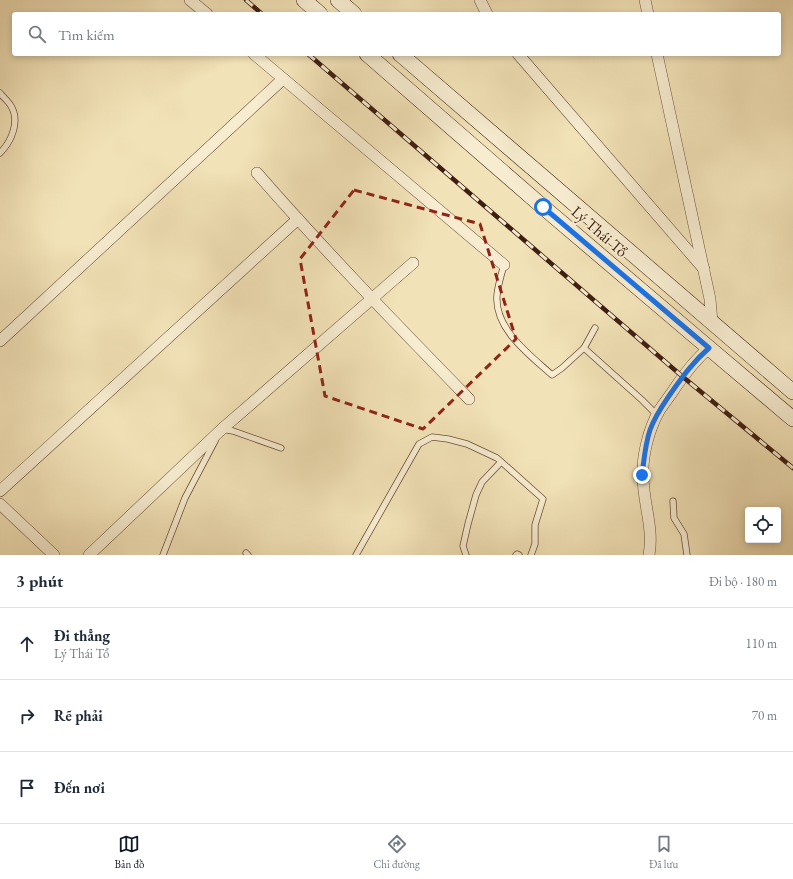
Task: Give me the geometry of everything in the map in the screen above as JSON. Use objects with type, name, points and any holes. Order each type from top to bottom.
[{"type":"main road","points":[[304,0],[318,12]]},
{"type":"main road","points":[[338,0],[352,12]]},
{"type":"main road","name":"Lý Thái Tổ","points":[[369,56],[543,207],[793,419]]},
{"type":"main road","name":"Lý Thái Tổ","points":[[402,56],[791,391]]},
{"type":"main road","points":[[543,207],[557,189]]},
{"type":"main road","points":[[776,405],[791,391]]},
{"type":"street","points":[[190,0],[205,12]]},
{"type":"street","points":[[480,0],[486,12]]},
{"type":"street","points":[[645,0],[648,12]]},
{"type":"street","points":[[256,56],[504,265]]},
{"type":"street","points":[[520,56],[704,269]]},
{"type":"street","points":[[657,56],[704,269],[710,299],[712,322]]},
{"type":"street","points":[[0,341],[284,79]]},
{"type":"street","points":[[257,173],[298,220],[372,299],[469,399]]},
{"type":"street","points":[[0,491],[298,220]]},
{"type":"street","points":[[89,555],[222,428],[413,263]]},
{"type":"street","points":[[649,555],[651,546],[650,524],[642,475],[645,447],[650,429],[657,415],[683,377],[698,358],[709,348]]},
{"type":"street","points":[[0,504],[54,555]]},
{"type":"lane","points":[[0,93],[11,106],[15,116],[14,130],[10,141],[0,153]]},
{"type":"lane","points":[[504,265],[497,294],[497,309],[500,318],[519,345],[552,375],[584,348],[595,328]]},
{"type":"lane","points":[[584,348],[657,415]]},
{"type":"lane","points":[[163,555],[185,498],[222,428],[233,430],[281,448]]},
{"type":"lane","points":[[356,555],[419,444],[432,437],[467,444],[497,458],[543,499],[535,525],[535,544],[531,555]]},
{"type":"lane","points":[[466,555],[463,546],[476,495],[482,482],[501,462]]},
{"type":"lane","points":[[673,500],[674,518],[684,534],[687,555]]},
{"type":"highlighted area","points":[[354,190],[480,224],[516,339],[423,429],[325,396],[300,259]]},
{"type":"railway","points":[[246,0],[260,12]]},
{"type":"railway","points":[[310,56],[683,377],[793,468]]},
{"type":"route","points":[[543,207],[709,348],[698,358],[659,411],[650,429],[645,447],[642,475]]}]
